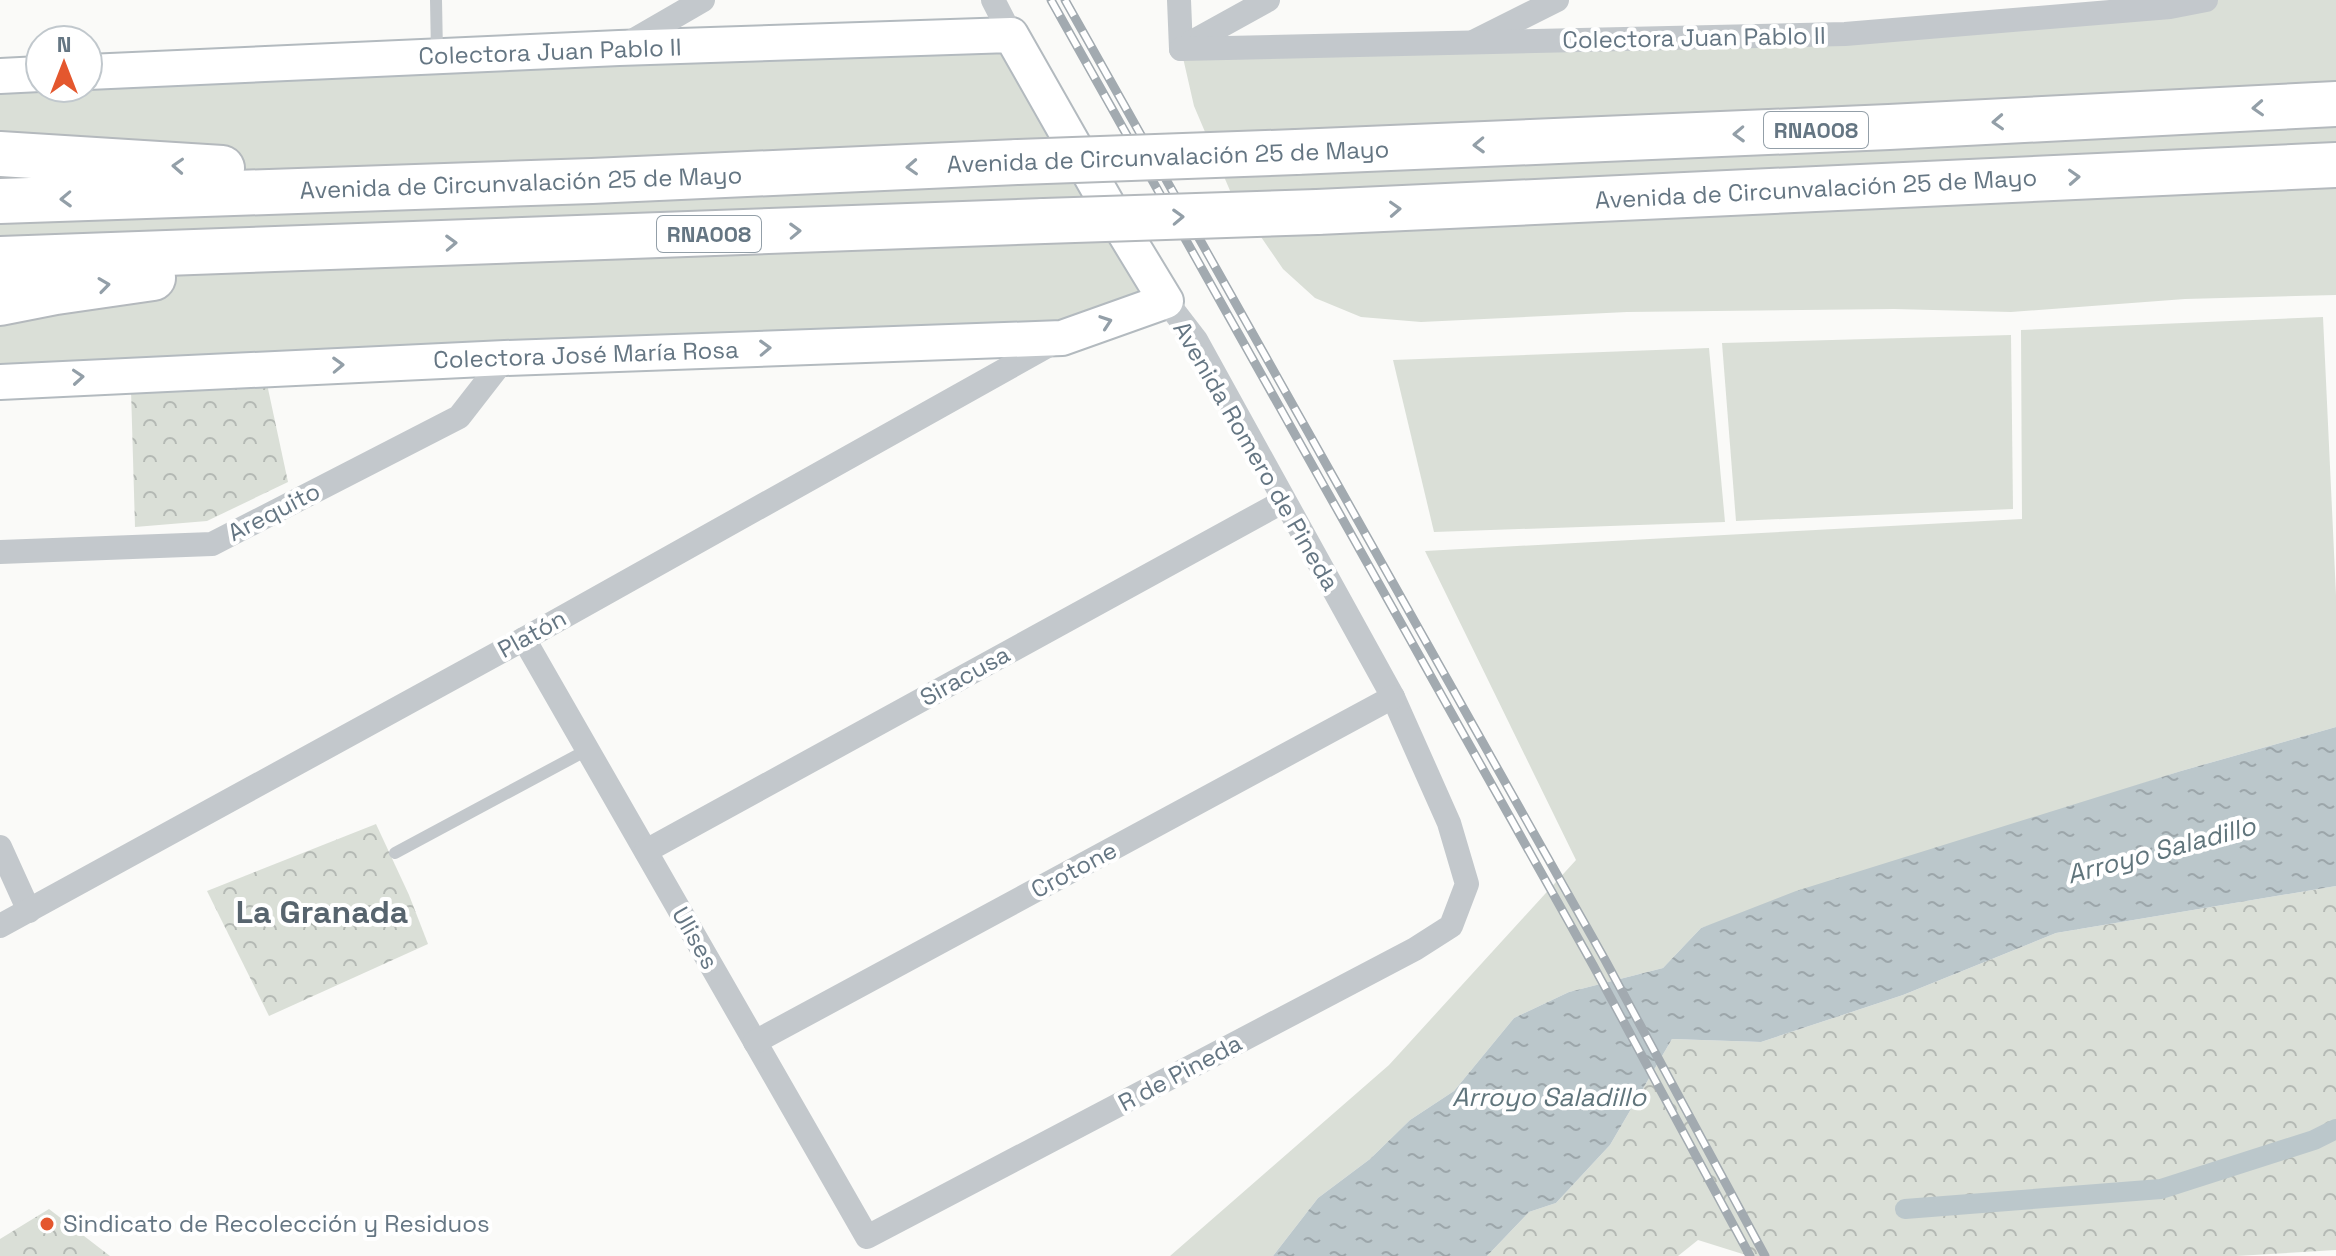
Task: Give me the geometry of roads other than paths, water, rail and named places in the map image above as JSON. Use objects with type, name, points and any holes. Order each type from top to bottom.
[{"type":"highway","name":"Avenida de Circunvalación 25 de Mayo","points":[[0,201],[1296,152],[2336,104]]},
{"type":"highway","name":"RNA008","points":[[0,154],[208,168],[592,181]]},
{"type":"highway","name":"Avenida de Circunvalación 25 de Mayo","points":[[0,259],[1317,212],[2336,165]]},
{"type":"highway","points":[[0,303],[56,292],[373,246]]},
{"type":"main road","name":"Colectora Juan Pablo II","points":[[104,71],[619,48],[1011,35]]},
{"type":"main road","name":"Avenida Romero de Pineda","points":[[1011,35],[1166,301]]},
{"type":"main road","points":[[0,76],[24,75]]},
{"type":"main road","name":"Colectora José María Rosa","points":[[0,382],[505,358],[1062,338],[1166,301]]},
{"type":"street","points":[[619,48],[703,0]]},
{"type":"street","name":"Avenida Romero de Pineda","points":[[993,0],[1011,35]]},
{"type":"street","points":[[1179,0],[1181,49],[1268,0]]},
{"type":"street","points":[[1469,43],[1557,0]]},
{"type":"street","name":"Colectora Juan Pablo II","points":[[1181,49],[1845,34],[2170,7],[2206,0]]},
{"type":"street","name":"Avenida Romero de Pineda","points":[[1166,301],[1196,340],[1393,697],[1449,823],[1467,884]]},
{"type":"street","name":"Platón","points":[[0,926],[524,639],[1062,338]]},
{"type":"street","name":"Arequito","points":[[0,552],[212,544],[459,417],[505,358]]},
{"type":"street","name":"Siracusa","points":[[646,851],[1284,501]]},
{"type":"street","name":"Ulises","points":[[524,639],[867,1237]]},
{"type":"street","name":"Crotone","points":[[755,1042],[1393,697]]},
{"type":"street","points":[[0,847],[29,911]]},
{"type":"street","name":"R de Pineda","points":[[867,1237],[1415,949],[1451,926],[1467,884]]},
{"type":"lane","points":[[436,0],[437,56]]},
{"type":"lane","points":[[395,853],[587,750]]},
{"type":"water","name":"Arroyo Saladillo","points":[[2336,727],[2336,886],[2056,933],[1903,995],[1761,1042],[1672,1039],[1610,1145],[1556,1203],[1529,1212],[1487,1256],[1273,1256],[1318,1198],[1370,1159],[1410,1120],[1454,1091],[1514,1018],[1569,992],[1663,968],[1701,928],[1796,891],[2181,771]]},
{"type":"waterway","points":[[1905,1209],[2161,1189],[2314,1140],[2336,1129]]},
{"type":"railway","points":[[1051,0],[1593,965],[1750,1256]]},
{"type":"railway","points":[[1065,0],[1604,958],[1765,1256]]},
{"type":"place","name":"Sindicato de Recolección y Residuos","points":[[47,1224]]},
{"type":"district","name":"La Granada","points":[[322,912]]}]
